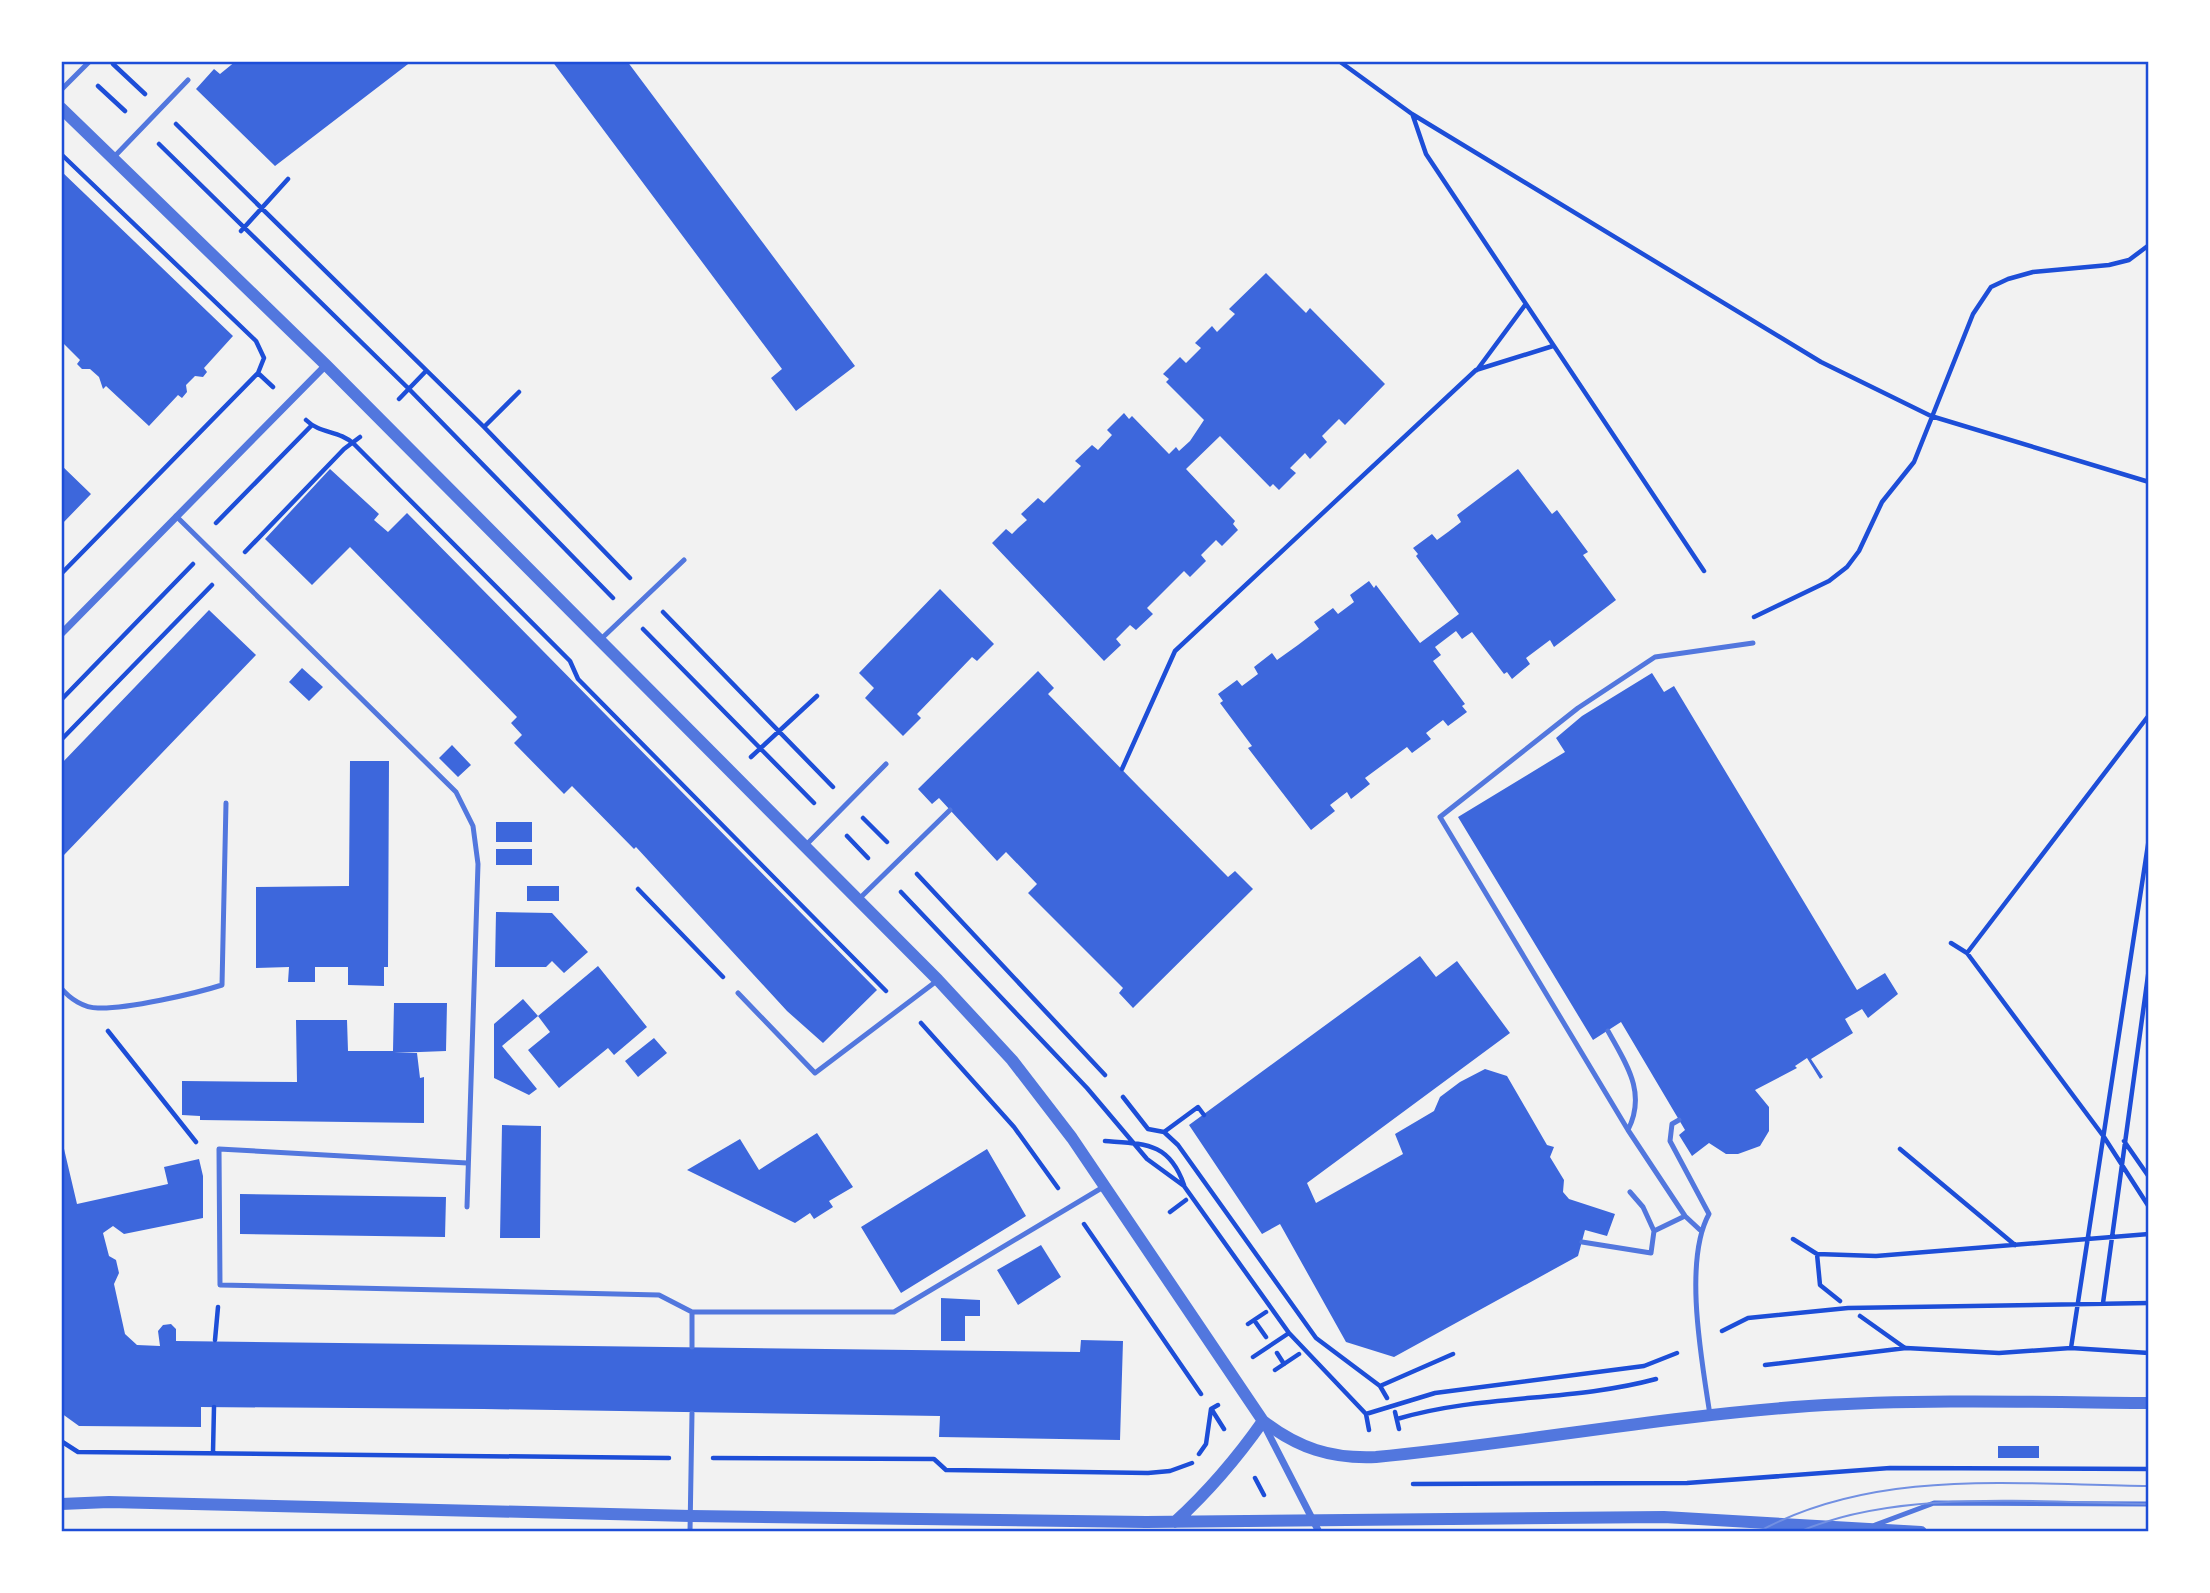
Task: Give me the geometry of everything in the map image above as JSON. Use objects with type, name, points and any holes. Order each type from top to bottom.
[{"type":"street","points":[[61,108],[326,365],[938,980],[1012,1060],[1106,1185],[1263,1421],[1319,1532]]},
{"type":"street","points":[[61,634],[326,365]]},
{"type":"street","points":[[1263,1421],[1298,1444],[1319,1453],[1349,1458],[1448,1449],[1710,1415],[1863,1403],[2149,1403]]},
{"type":"street","points":[[1175,1522],[1203,1497],[1240,1454],[1263,1421]]},
{"type":"street","points":[[61,1504],[122,1502],[1093,1527],[1175,1522],[1282,1526],[1312,1520],[1664,1517],[1922,1532]]},
{"type":"lane","points":[[61,90],[90,61]]},
{"type":"lane","points":[[113,158],[188,80]]},
{"type":"lane","points":[[176,516],[456,792],[473,826],[478,864],[467,1207]]},
{"type":"lane","points":[[600,641],[684,560]]},
{"type":"lane","points":[[1700,1230],[1685,1216],[1628,1130],[1440,817],[1578,708],[1655,657],[1753,643]]},
{"type":"lane","points":[[803,847],[886,764]]},
{"type":"lane","points":[[61,988],[70,999],[97,1008],[201,992],[222,985],[226,803]]},
{"type":"lane","points":[[857,901],[950,810]]},
{"type":"lane","points":[[738,993],[815,1073],[938,980]]},
{"type":"lane","points":[[1608,1031],[1633,1078],[1637,1112],[1628,1130]]},
{"type":"lane","points":[[1679,1120],[1672,1124],[1670,1141],[1709,1214],[1700,1230],[1696,1308],[1710,1415]]},
{"type":"lane","points":[[467,1163],[219,1149],[220,1285],[659,1295],[692,1312],[894,1312],[1106,1185]]},
{"type":"lane","points":[[1582,1242],[1651,1253],[1654,1231],[1643,1207],[1630,1192]]},
{"type":"lane","points":[[1654,1231],[1685,1216]]},
{"type":"lane","points":[[692,1312],[692,1347]]},
{"type":"lane","points":[[690,1532],[691,1413]]},
{"type":"lane","points":[[1862,1530],[1934,1503],[2149,1504]]},
{"type":"lane","points":[[1777,1532],[1791,1525]]},
{"type":"path","points":[[111,61],[484,427],[902,857],[1105,1075]]},
{"type":"path","points":[[1339,61],[1412,114],[1821,362],[1931,416],[2149,482]]},
{"type":"path","points":[[81,70],[142,127],[628,613],[759,750],[883,873],[1087,1088],[1159,1170],[1184,1186]]},
{"type":"path","points":[[1412,114],[1426,154],[1704,571]]},
{"type":"path","points":[[61,154],[256,341],[264,358],[258,373],[61,574]]},
{"type":"path","points":[[243,229],[288,179]]},
{"type":"path","points":[[1748,622],[1809,592],[1847,567],[1860,551],[1882,502],[1914,462],[1973,314],[1991,287],[2033,272],[2109,265],[2129,260],[2149,245]]},
{"type":"path","points":[[1122,769],[1175,651],[1476,370],[1525,305]]},
{"type":"path","points":[[1476,370],[1553,346]]},
{"type":"path","points":[[258,373],[315,430],[337,433],[354,444],[570,661],[578,679],[880,988],[906,1005],[1013,1127],[1072,1207],[1201,1394]]},
{"type":"path","points":[[484,427],[519,393]]},
{"type":"path","points":[[732,775],[817,695]]},
{"type":"path","points":[[1967,953],[2149,715]]},
{"type":"path","points":[[2071,1348],[2149,838]]},
{"type":"path","points":[[638,889],[738,993]]},
{"type":"path","points":[[1951,943],[1967,953],[2104,1137],[2149,1207]]},
{"type":"path","points":[[2103,1303],[2120,1162],[2149,968]]},
{"type":"path","points":[[97,1008],[108,1031],[198,1145],[219,1149]]},
{"type":"path","points":[[1124,1097],[1148,1129],[1164,1132],[1178,1145],[1316,1338],[1380,1386],[1387,1398]]},
{"type":"path","points":[[1164,1132],[1198,1107],[1204,1115]]},
{"type":"path","points":[[1072,1138],[1134,1143],[1156,1147],[1164,1152],[1180,1172],[1184,1186],[1289,1333],[1366,1414],[1371,1438]]},
{"type":"path","points":[[2124,1140],[2149,1177]]},
{"type":"path","points":[[1900,1149],[2016,1245]]},
{"type":"path","points":[[1200,1191],[1207,1186]]},
{"type":"path","points":[[1170,1212],[1186,1200]]},
{"type":"path","points":[[1793,1239],[1817,1254],[1876,1256],[2149,1234]]},
{"type":"path","points":[[1817,1254],[1820,1285],[1840,1301]]},
{"type":"path","points":[[215,1340],[220,1285]]},
{"type":"path","points":[[1279,1303],[1285,1298]]},
{"type":"path","points":[[1366,1414],[1435,1393],[1644,1366],[1748,1318],[1781,1312],[2149,1303]]},
{"type":"path","points":[[1248,1324],[1266,1312]]},
{"type":"path","points":[[1860,1316],[1906,1348]]},
{"type":"path","points":[[1254,1320],[1266,1338]]},
{"type":"path","points":[[1262,1351],[1289,1333]]},
{"type":"path","points":[[1311,1343],[1316,1338]]},
{"type":"path","points":[[1765,1365],[1906,1348],[1999,1353],[2071,1348],[2149,1353]]},
{"type":"path","points":[[1277,1353],[1284,1364]]},
{"type":"path","points":[[1275,1370],[1300,1354]]},
{"type":"path","points":[[1380,1386],[1453,1354]]},
{"type":"path","points":[[1396,1419],[1429,1409],[1621,1388],[1656,1379]]},
{"type":"path","points":[[61,1441],[78,1452],[934,1459],[946,1470],[1170,1471],[1192,1464],[1206,1444],[1211,1409],[1218,1405]]},
{"type":"path","points":[[213,1452],[214,1407]]},
{"type":"path","points":[[1395,1412],[1400,1433]]},
{"type":"path","points":[[1413,1484],[1687,1483],[1890,1468],[2149,1469]]},
{"type":"path","points":[[1411,1473],[1416,1496]]},
{"type":"building","points":[[236,61],[412,61],[275,166],[196,89],[214,69],[220,74]]},
{"type":"building","points":[[552,61],[627,61],[855,366],[796,411],[771,378],[782,369]]},
{"type":"building","points":[[61,171],[233,336],[204,368],[207,372],[203,377],[195,376],[186,385],[187,392],[182,398],[178,395],[149,426],[106,386],[103,389],[99,377],[90,369],[82,369],[77,364],[80,360],[61,341]]},
{"type":"building","points":[[1266,273],[1306,313],[1310,308],[1385,384],[1345,425],[1339,419],[1322,436],[1327,442],[1310,459],[1305,453],[1290,468],[1296,473],[1279,490],[1273,484],[1270,487],[1220,436],[1186,469],[1235,521],[1233,524],[1238,530],[1222,546],[1216,540],[1201,555],[1206,561],[1190,577],[1184,571],[1147,608],[1153,614],[1136,630],[1130,625],[1116,639],[1121,645],[1104,661],[992,543],[1006,529],[1012,534],[1027,520],[1021,514],[1038,498],[1044,503],[1081,466],[1075,461],[1092,445],[1098,450],[1112,435],[1107,430],[1124,413],[1129,419],[1132,416],[1169,454],[1176,447],[1179,451],[1190,441],[1204,420],[1166,382],[1169,379],[1163,374],[1180,357],[1186,363],[1201,348],[1195,343],[1212,326],[1217,332],[1235,314],[1229,309]]},
{"type":"building","points":[[61,465],[91,494],[61,525]]},
{"type":"building","points":[[330,469],[379,514],[374,520],[388,532],[407,513],[877,990],[823,1043],[787,1011],[636,847],[634,849],[572,786],[564,794],[514,743],[522,735],[511,723],[517,717],[350,547],[312,585],[265,539]]},
{"type":"building","points":[[1518,469],[1552,514],[1557,510],[1588,552],[1583,555],[1616,600],[1554,647],[1550,640],[1526,658],[1530,664],[1512,679],[1507,672],[1504,674],[1472,632],[1462,639],[1456,631],[1435,647],[1441,655],[1433,661],[1465,704],[1462,706],[1467,712],[1448,726],[1443,720],[1426,733],[1431,739],[1412,753],[1407,747],[1365,778],[1370,784],[1351,799],[1347,792],[1330,805],[1335,811],[1311,830],[1248,748],[1252,746],[1220,703],[1223,701],[1218,694],[1237,680],[1242,686],[1258,674],[1254,667],[1272,653],[1277,660],[1298,645],[1319,629],[1314,622],[1333,608],[1338,614],[1354,602],[1350,595],[1369,581],[1374,588],[1376,585],[1420,643],[1459,614],[1416,556],[1418,554],[1413,548],[1432,534],[1437,540],[1448,532],[1461,522],[1457,515]]},
{"type":"building","points":[[940,589],[994,644],[977,661],[972,657],[917,714],[921,718],[903,736],[865,698],[874,688],[859,673]]},
{"type":"building","points":[[209,610],[256,655],[64,855],[61,764]]},
{"type":"building","points":[[302,668],[323,687],[309,701],[289,682]]},
{"type":"building","points":[[1038,671],[1054,688],[1048,694],[1139,787],[1228,877],[1235,871],[1253,889],[1133,1008],[1119,993],[1123,988],[1028,893],[1037,884],[1006,852],[997,861],[939,798],[932,804],[918,789]]},
{"type":"building","points":[[1652,673],[1664,692],[1674,686],[1857,990],[1885,973],[1898,994],[1868,1018],[1862,1009],[1845,1019],[1853,1033],[1811,1059],[1823,1077],[1820,1079],[1807,1058],[1795,1066],[1797,1068],[1755,1090],[1769,1107],[1769,1131],[1760,1146],[1738,1154],[1726,1154],[1709,1143],[1692,1156],[1679,1135],[1685,1130],[1621,1022],[1593,1040],[1458,817],[1565,752],[1556,738],[1582,716]]},
{"type":"building","points":[[452,745],[471,765],[458,777],[439,758]]},
{"type":"building","points":[[350,761],[389,761],[388,967],[384,967],[384,986],[348,985],[348,967],[315,967],[315,982],[288,982],[289,967],[256,968],[256,887],[349,886]]},
{"type":"building","points":[[496,822],[532,822],[532,842],[496,842]]},
{"type":"building","points":[[496,849],[532,849],[532,865],[496,865]]},
{"type":"building","points":[[527,886],[559,886],[559,901],[527,901]]},
{"type":"building","points":[[496,912],[552,913],[588,952],[564,973],[552,961],[546,967],[495,967]]},
{"type":"building","points":[[1420,956],[1436,977],[1457,961],[1510,1033],[1307,1183],[1316,1203],[1403,1154],[1395,1134],[1434,1111],[1440,1097],[1460,1082],[1485,1069],[1507,1076],[1547,1145],[1554,1147],[1550,1157],[1564,1180],[1563,1192],[1569,1199],[1615,1214],[1607,1236],[1585,1230],[1578,1256],[1394,1357],[1346,1342],[1280,1224],[1262,1234],[1189,1125]]},
{"type":"building","points":[[598,966],[647,1027],[614,1055],[608,1048],[559,1088],[528,1050],[550,1032],[538,1016]]},
{"type":"building","points":[[523,999],[538,1016],[502,1046],[537,1089],[529,1095],[494,1078],[494,1024]]},
{"type":"building","points":[[394,1003],[447,1003],[446,1051],[394,1053],[417,1053],[420,1078],[424,1077],[424,1123],[200,1120],[200,1116],[182,1115],[182,1081],[297,1082],[296,1020],[347,1020],[348,1051],[393,1051]]},
{"type":"building","points":[[654,1038],[667,1053],[638,1077],[625,1061]]},
{"type":"building","points":[[502,1125],[541,1126],[540,1238],[500,1238]]},
{"type":"building","points":[[817,1133],[853,1187],[829,1201],[833,1207],[814,1219],[810,1213],[795,1223],[687,1170],[740,1139],[759,1170]]},
{"type":"building","points":[[61,1136],[77,1204],[168,1184],[164,1167],[199,1159],[203,1176],[203,1218],[124,1234],[113,1226],[103,1233],[109,1256],[116,1260],[119,1273],[114,1284],[125,1334],[137,1345],[160,1346],[158,1331],[163,1325],[171,1324],[176,1329],[176,1341],[1080,1352],[1081,1340],[1123,1341],[1120,1440],[939,1437],[940,1416],[484,1409],[201,1407],[201,1427],[79,1426],[61,1413]]},
{"type":"building","points":[[987,1149],[1026,1216],[901,1293],[861,1227]]},
{"type":"building","points":[[240,1194],[446,1197],[445,1237],[240,1234]]},
{"type":"building","points":[[1041,1245],[1061,1277],[1018,1305],[997,1270]]},
{"type":"building","points":[[941,1298],[980,1300],[980,1316],[965,1316],[965,1341],[941,1341]]},
{"type":"building","points":[[1998,1446],[2039,1446],[2039,1458],[1998,1458]]},
{"type":"tram line","points":[[1758,1532],[1803,1511],[1850,1497],[1899,1489],[1999,1483],[2149,1486]]},
{"type":"tram line","points":[[1799,1532],[1838,1518],[1880,1509],[1925,1504],[1971,1501],[2149,1504]]}]
